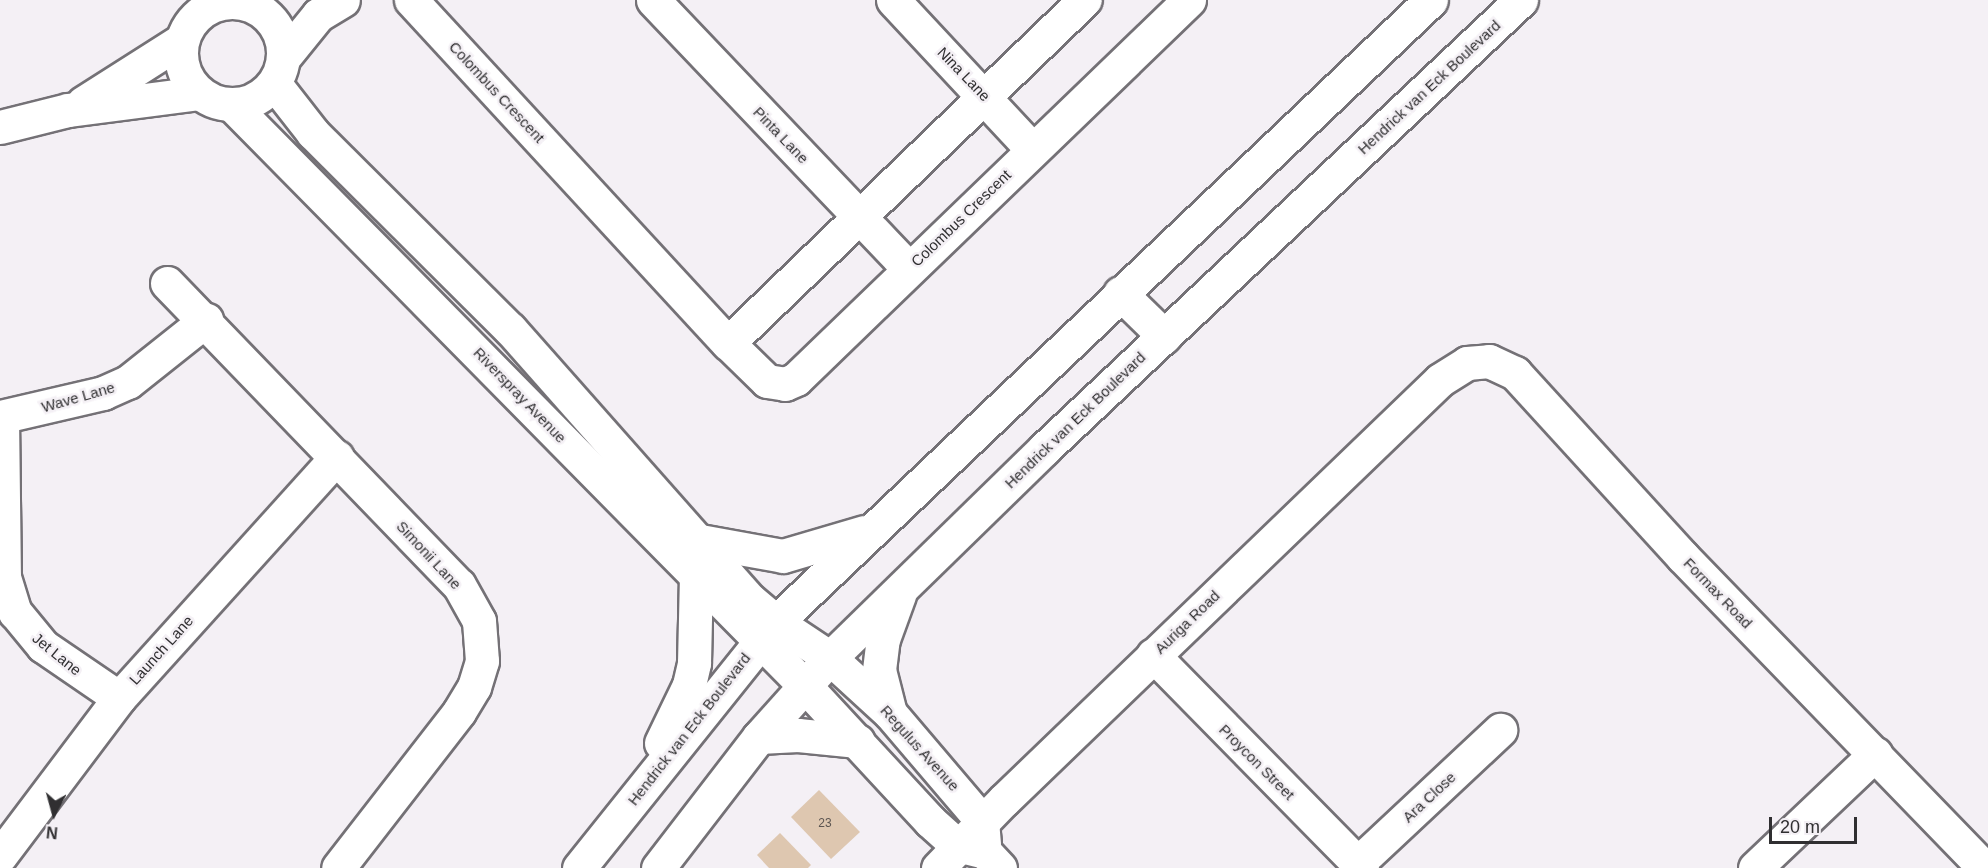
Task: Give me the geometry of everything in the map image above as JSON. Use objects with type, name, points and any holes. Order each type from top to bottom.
[{"type":"street","points":[[182,40],[183,69],[199,93],[214,102],[231,104],[248,102],[279,70],[318,15],[343,0]]},
{"type":"street","name":"Colombus Crescent","points":[[411,0],[728,344],[767,381],[785,384],[796,379],[1189,0]]},
{"type":"street","name":"Pinta Lane","points":[[653,0],[909,269]]},
{"type":"street","name":"Nina Lane","points":[[893,0],[985,95],[1032,149]]},
{"type":"street","points":[[728,344],[1085,0]]},
{"type":"street","name":"Hendrick van Eck Boulevard","points":[[579,868],[767,631],[1120,293],[1431,0]]},
{"type":"street","name":"Hendrick van Eck Boulevard","points":[[658,868],[759,737],[806,687],[830,657],[1164,336],[1521,0]]},
{"type":"street","points":[[68,110],[114,87],[182,40],[197,16],[223,1],[276,6],[279,31],[279,70]]},
{"type":"street","name":"Riverspray Avenue","points":[[279,70],[313,133],[467,285],[545,368],[656,515],[696,578],[767,631],[830,657]]},
{"type":"street","points":[[0,127],[68,110],[199,93]]},
{"type":"street","name":"Riverspray Avenue","points":[[231,104],[518,392],[656,515],[700,541],[750,600],[767,631],[806,687]]},
{"type":"street","name":"Simonii Lane","points":[[167,283],[206,320],[459,585],[479,621],[482,640],[474,687],[459,712],[338,868]]},
{"type":"street","points":[[441,314],[467,285]]},
{"type":"street","points":[[1120,293],[1164,336]]},
{"type":"street","name":"Wave Lane","points":[[1,417],[103,393],[128,382],[206,320]]},
{"type":"street","name":"Formax Road","points":[[1440,380],[1476,361],[1501,363],[1515,373],[1682,556],[1984,868]]},
{"type":"street","points":[[518,392],[545,368]]},
{"type":"street","name":"Auriga Road","points":[[972,851],[1153,656],[1440,380]]},
{"type":"street","name":"Jet Lane","points":[[1,417],[4,577],[15,612],[43,646],[119,698]]},
{"type":"street","name":"Launch Lane","points":[[0,856],[119,698],[337,457]]},
{"type":"street","points":[[700,541],[783,556],[873,529]]},
{"type":"street","points":[[629,806],[688,685],[698,635],[696,578]]},
{"type":"street","points":[[890,713],[880,680],[880,655],[902,588]]},
{"type":"street","name":"Proycon Street","points":[[1153,656],[1360,866]]},
{"type":"street","name":"Regulus Avenue","points":[[830,657],[890,713],[972,851]]},
{"type":"street","points":[[806,687],[930,821],[972,851]]},
{"type":"street","name":"Ara Close","points":[[1360,866],[1500,730]]},
{"type":"street","points":[[759,737],[798,735],[858,741]]},
{"type":"street","points":[[1755,868],[1875,754]]},
{"type":"building","points":[[819,790],[860,832],[831,859],[791,817]]},
{"type":"building","points":[[780,833],[811,865],[808,868],[769,868],[757,855]]}]
